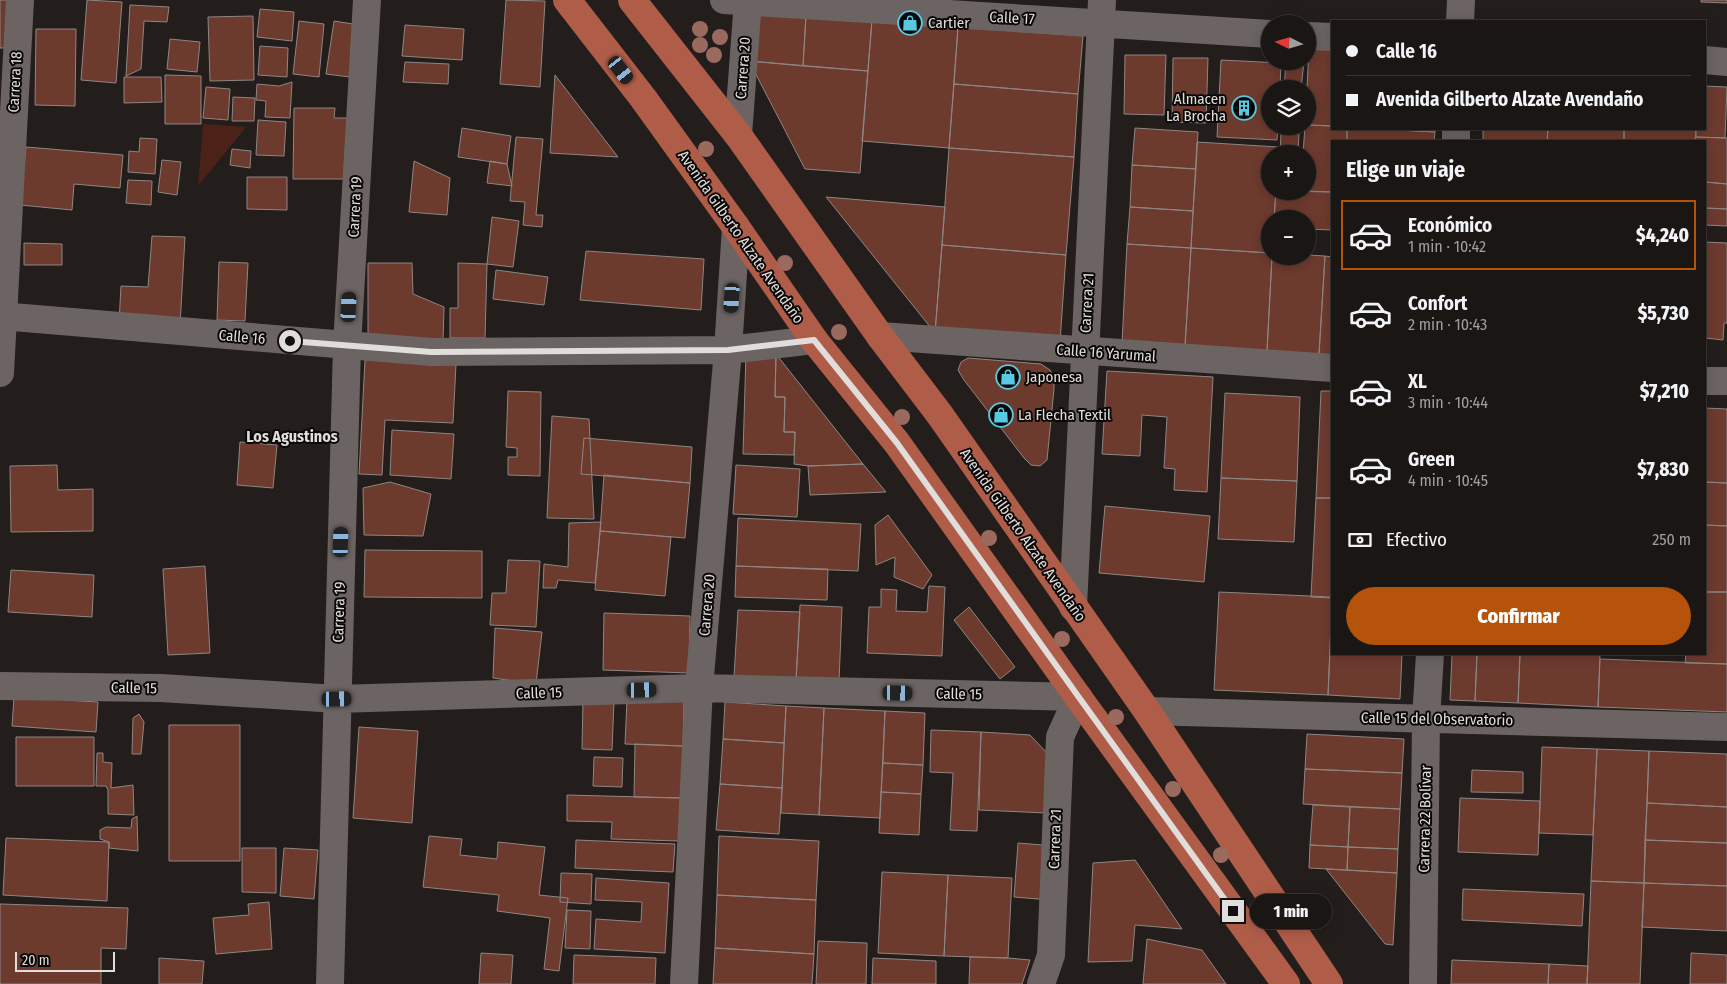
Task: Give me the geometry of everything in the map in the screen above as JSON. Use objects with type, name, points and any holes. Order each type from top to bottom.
[{"type":"main road","name":"Avenida Gilberto Alzate Avendaño","points":[[567,0],[643,98],[736,227],[814,340],[897,443],[1286,984]]},
{"type":"main road","name":"Avenida Gilberto Alzate Avendaño","points":[[632,0],[738,136],[880,336],[940,415],[1146,711],[1329,984]]},
{"type":"street","name":"Carrera 18","points":[[0,373],[1,316],[20,0]]},
{"type":"street","name":"Carrera 19","points":[[330,984],[347,346],[367,0]]},
{"type":"street","name":"Carrera 20","points":[[738,136],[740,0]]},
{"type":"street","name":"Calle 17","points":[[740,0],[1101,12],[1261,33]]},
{"type":"street","points":[[1460,20],[1461,0]]},
{"type":"street","name":"Carrera 21","points":[[1073,607],[1101,12]]},
{"type":"street","points":[[1316,37],[1331,38]]},
{"type":"street","points":[[1706,60],[1727,62]]},
{"type":"street","name":"Carrera 20","points":[[684,984],[699,688],[728,350],[736,227]]},
{"type":"street","name":"Calle 16","points":[[1,316],[431,352],[728,350],[814,340]]},
{"type":"street","name":"Calle 16 Yarumal","points":[[880,336],[1331,368]]},
{"type":"street","points":[[1706,381],[1727,382]]},
{"type":"street","name":"Carrera 22 Bolívar","points":[[1423,984],[1426,719],[1430,655]]},
{"type":"street","name":"Calle 15","points":[[0,686],[161,688],[337,699],[699,688],[1078,696]]},
{"type":"street","name":"Carrera 21","points":[[1041,984],[1050,955],[1060,736],[1078,696]]},
{"type":"street","name":"Calle 15 del Observatorio","points":[[1146,711],[1727,727]]},
{"type":"shaded area","points":[[203,124],[246,127],[198,186]]},
{"type":"building","points":[[0,0],[7,0],[5,48],[0,48]]},
{"type":"building","points":[[87,0],[122,2],[116,83],[81,80]]},
{"type":"building","points":[[506,0],[545,1],[540,87],[500,84]]},
{"type":"building","points":[[1701,0],[1727,0],[1727,3],[1701,2]]},
{"type":"building","points":[[130,5],[169,7],[167,22],[144,21],[141,69],[126,76]]},
{"type":"building","points":[[260,9],[294,12],[292,41],[257,37]]},
{"type":"building","points":[[753,11],[806,15],[803,66],[749,61]]},
{"type":"building","points":[[806,15],[872,20],[868,71],[803,66]]},
{"type":"building","points":[[253,16],[254,80],[210,81],[208,17]]},
{"type":"building","points":[[872,20],[958,27],[949,148],[862,141]]},
{"type":"building","points":[[299,21],[324,24],[319,77],[293,74]]},
{"type":"building","points":[[334,21],[366,26],[358,78],[326,74]]},
{"type":"building","points":[[405,25],[464,29],[462,60],[402,56]]},
{"type":"building","points":[[958,27],[1083,36],[1078,94],[954,84]]},
{"type":"building","points":[[36,29],[76,29],[75,106],[35,105]]},
{"type":"building","points":[[170,39],[200,42],[197,72],[167,69]]},
{"type":"building","points":[[260,46],[288,48],[287,77],[258,75]]},
{"type":"building","points":[[1316,48],[1331,49],[1331,126],[1316,125],[1316,80],[1307,80],[1308,70],[1316,70]]},
{"type":"building","points":[[1125,55],[1166,55],[1164,115],[1124,114]]},
{"type":"building","points":[[1173,58],[1208,58],[1206,123],[1172,122]]},
{"type":"building","name":"Almacen La Brocha","points":[[1221,60],[1261,62],[1261,70],[1281,70],[1280,80],[1261,80],[1261,135],[1277,135],[1277,140],[1217,137]]},
{"type":"building","points":[[749,61],[868,71],[860,173],[805,169]]},
{"type":"building","points":[[405,62],[449,64],[448,84],[403,82]]},
{"type":"building","points":[[1285,70],[1303,70],[1302,80],[1285,80]]},
{"type":"building","points":[[165,75],[201,76],[201,124],[165,124]]},
{"type":"building","points":[[555,75],[618,157],[550,153]]},
{"type":"building","points":[[124,77],[161,77],[162,102],[124,103]]},
{"type":"building","points":[[292,82],[290,118],[265,117],[266,101],[256,100],[257,84],[279,86]]},
{"type":"building","points":[[954,84],[1078,94],[1074,157],[949,148]]},
{"type":"building","points":[[1706,86],[1727,87],[1725,138],[1696,137],[1696,130],[1706,130]]},
{"type":"building","points":[[206,87],[230,89],[228,120],[203,118]]},
{"type":"building","points":[[233,97],[255,98],[254,121],[232,121]]},
{"type":"building","points":[[294,108],[335,108],[334,118],[354,118],[353,179],[293,179]]},
{"type":"building","points":[[258,120],[286,122],[284,156],[256,155]]},
{"type":"building","points":[[1316,125],[1331,126],[1331,130],[1347,130],[1347,140],[1331,140],[1331,192],[1316,191],[1316,145],[1304,145],[1304,135],[1316,135]]},
{"type":"building","points":[[462,128],[511,136],[507,164],[458,157]]},
{"type":"building","points":[[1135,128],[1198,132],[1196,169],[1132,165]]},
{"type":"building","points":[[1347,130],[1435,132],[1434,140],[1347,140]]},
{"type":"building","points":[[1399,130],[1435,130],[1435,132]]},
{"type":"building","points":[[1483,130],[1548,130],[1547,140],[1483,140]]},
{"type":"building","points":[[1548,130],[1624,130],[1624,140],[1547,140]]},
{"type":"building","points":[[1624,130],[1696,130],[1695,140],[1624,140]]},
{"type":"building","points":[[1281,135],[1299,135],[1298,145],[1280,145]]},
{"type":"building","points":[[516,137],[543,139],[536,215],[543,215],[542,227],[523,225],[525,202],[510,201]]},
{"type":"building","points":[[1696,137],[1727,138],[1727,184],[1706,182],[1706,140],[1695,140]]},
{"type":"building","points":[[140,138],[157,139],[155,174],[128,172],[129,151],[139,152]]},
{"type":"building","points":[[1197,142],[1261,146],[1261,200],[1275,200],[1275,210],[1261,210],[1261,252],[1191,248]]},
{"type":"building","points":[[26,147],[123,155],[120,188],[74,184],[72,210],[20,205]]},
{"type":"building","points":[[949,148],[1074,157],[1066,255],[942,245]]},
{"type":"building","points":[[232,149],[251,151],[250,168],[230,165]]},
{"type":"building","points":[[162,160],[181,162],[177,195],[158,192]]},
{"type":"building","points":[[414,161],[450,178],[447,215],[409,212]]},
{"type":"building","points":[[490,161],[507,164],[512,186],[487,183]]},
{"type":"building","points":[[1132,165],[1196,169],[1193,211],[1130,207]]},
{"type":"building","points":[[247,177],[287,177],[287,210],[247,209]]},
{"type":"building","points":[[128,180],[152,181],[151,205],[126,203]]},
{"type":"building","points":[[1706,182],[1727,184],[1727,209],[1706,208]]},
{"type":"building","points":[[1316,192],[1331,192],[1331,230],[1316,229],[1316,210],[1275,210],[1275,200],[1316,200]]},
{"type":"building","points":[[826,197],[945,207],[935,333]]},
{"type":"building","points":[[1130,207],[1193,211],[1191,248],[1127,244]]},
{"type":"building","points":[[1706,208],[1727,209],[1727,226],[1706,225]]},
{"type":"building","points":[[492,217],[519,221],[513,267],[487,264]]},
{"type":"building","points":[[152,236],[185,237],[180,326],[119,323],[121,286],[148,287]]},
{"type":"building","points":[[1706,242],[1727,243],[1727,323],[1724,323],[1723,340],[1706,338]]},
{"type":"building","points":[[24,243],[62,244],[62,265],[24,265]]},
{"type":"building","points":[[1127,244],[1191,248],[1185,346],[1122,343]]},
{"type":"building","points":[[942,245],[1066,255],[1060,342],[935,333]]},
{"type":"building","points":[[1191,248],[1261,252],[1261,265],[1272,265],[1267,351],[1185,346]]},
{"type":"building","points":[[586,251],[704,259],[701,310],[580,300]]},
{"type":"building","points":[[1316,255],[1325,256],[1319,354],[1267,351],[1272,265],[1316,265]]},
{"type":"building","points":[[1325,256],[1331,257],[1331,355],[1319,354]]},
{"type":"building","points":[[219,262],[248,263],[245,321],[217,320]]},
{"type":"building","points":[[368,263],[412,263],[413,294],[444,307],[443,341],[368,341]]},
{"type":"building","points":[[458,263],[487,264],[485,338],[450,338],[450,308],[458,308]]},
{"type":"building","points":[[496,270],[548,277],[544,305],[493,299]]},
{"type":"building","points":[[746,353],[776,354],[775,397],[785,397],[784,432],[795,432],[794,455],[743,454]]},
{"type":"building","points":[[776,354],[863,464],[808,466],[794,464],[795,432],[784,432],[785,397],[775,397]]},
{"type":"building","points":[[968,358],[1041,364],[1050,370],[1054,378],[1054,389],[1047,460],[1040,466],[1031,465],[1024,458],[964,380],[958,370],[961,362]]},
{"type":"building","points":[[365,360],[456,364],[453,423],[385,420],[382,475],[359,474]]},
{"type":"building","points":[[1107,371],[1213,377],[1207,492],[1174,490],[1175,469],[1164,468],[1167,417],[1142,415],[1140,456],[1102,454]]},
{"type":"building","points":[[508,391],[541,392],[540,476],[508,475],[508,457],[517,457],[517,448],[506,447]]},
{"type":"building","points":[[1321,391],[1331,391],[1331,498],[1316,498]]},
{"type":"building","points":[[1225,393],[1300,397],[1297,481],[1221,478]]},
{"type":"building","points":[[1706,408],[1727,409],[1727,483],[1706,482]]},
{"type":"building","points":[[552,416],[589,419],[594,519],[547,518]]},
{"type":"building","points":[[392,430],[454,434],[451,479],[390,475]]},
{"type":"building","points":[[584,438],[692,447],[690,483],[581,474]]},
{"type":"building","points":[[240,442],[277,445],[273,488],[237,485]]},
{"type":"building","points":[[863,464],[886,492],[810,495],[808,466]]},
{"type":"building","points":[[57,465],[58,490],[93,489],[93,531],[11,532],[10,466]]},
{"type":"building","points":[[736,465],[800,469],[797,517],[733,514]]},
{"type":"building","points":[[604,475],[690,483],[685,538],[600,531]]},
{"type":"building","points":[[1221,478],[1297,481],[1294,542],[1218,539]]},
{"type":"building","points":[[390,482],[431,494],[423,536],[364,535],[363,488]]},
{"type":"building","points":[[1706,482],[1727,483],[1727,526],[1706,525]]},
{"type":"building","points":[[1316,498],[1331,498],[1331,598],[1311,597]]},
{"type":"building","points":[[1105,506],[1210,516],[1204,582],[1099,573]]},
{"type":"building","points":[[888,515],[932,575],[923,589],[894,577],[895,557],[876,565],[875,525]]},
{"type":"building","points":[[738,518],[861,524],[858,571],[736,566]]},
{"type":"building","points":[[601,522],[595,583],[558,580],[556,588],[543,588],[544,564],[568,567],[569,523]]},
{"type":"building","points":[[1706,525],[1727,526],[1727,592],[1706,592]]},
{"type":"building","points":[[600,531],[671,537],[665,596],[595,590]]},
{"type":"building","points":[[365,550],[482,551],[482,598],[364,597]]},
{"type":"building","points":[[508,560],[540,561],[536,627],[490,625],[492,593],[506,593]]},
{"type":"building","points":[[205,566],[210,653],[168,655],[163,569]]},
{"type":"building","points":[[736,566],[828,569],[827,600],[735,597]]},
{"type":"building","points":[[11,570],[94,575],[92,617],[8,612]]},
{"type":"building","points":[[929,586],[945,587],[942,656],[867,653],[869,607],[881,607],[881,589],[897,590],[896,611],[927,612]]},
{"type":"building","points":[[1219,592],[1331,597],[1328,695],[1214,690]]},
{"type":"building","points":[[1706,592],[1727,592],[1727,664],[1685,663],[1686,655],[1706,655]]},
{"type":"building","points":[[800,605],[842,607],[839,682],[796,680]]},
{"type":"building","points":[[969,607],[1015,667],[1000,679],[954,620]]},
{"type":"building","points":[[738,610],[800,612],[796,680],[734,677]]},
{"type":"building","points":[[604,613],[690,616],[689,673],[603,670]]},
{"type":"building","points":[[495,628],[542,632],[536,684],[493,678]]},
{"type":"building","points":[[1331,629],[1331,655],[1402,655],[1400,699],[1328,695]]},
{"type":"building","points":[[1452,655],[1477,655],[1475,701],[1450,700]]},
{"type":"building","points":[[1477,655],[1520,655],[1518,703],[1475,701]]},
{"type":"building","points":[[1520,655],[1600,655],[1598,707],[1518,703]]},
{"type":"building","points":[[1600,659],[1727,664],[1727,712],[1598,707]]},
{"type":"building","points":[[14,697],[98,702],[96,732],[12,726]]},
{"type":"building","points":[[583,700],[614,701],[612,750],[582,749]]},
{"type":"building","points":[[627,700],[684,701],[683,746],[625,744]]},
{"type":"building","points":[[725,702],[786,706],[784,743],[723,739]]},
{"type":"building","points":[[786,706],[824,708],[819,815],[781,813]]},
{"type":"building","points":[[824,708],[885,711],[880,818],[819,815]]},
{"type":"building","points":[[885,711],[925,713],[923,765],[883,763]]},
{"type":"building","points":[[139,714],[144,722],[141,754],[132,754],[133,718]]},
{"type":"building","points":[[169,725],[240,725],[240,861],[169,861]]},
{"type":"building","points":[[359,727],[418,731],[412,823],[353,818]]},
{"type":"building","points":[[931,730],[981,732],[977,831],[950,830],[953,773],[930,772]]},
{"type":"building","points":[[981,732],[1030,735],[1048,754],[1047,813],[979,810]]},
{"type":"building","points":[[1307,734],[1404,739],[1402,773],[1305,769]]},
{"type":"building","points":[[16,737],[94,737],[94,786],[16,786]]},
{"type":"building","points":[[723,739],[784,743],[782,788],[720,784]]},
{"type":"building","points":[[635,744],[683,746],[682,798],[634,797]]},
{"type":"building","points":[[1542,747],[1597,749],[1593,835],[1539,833]]},
{"type":"building","points":[[1597,749],[1649,751],[1644,883],[1591,881]]},
{"type":"building","points":[[1649,751],[1727,754],[1727,807],[1647,803]]},
{"type":"building","points":[[97,753],[103,753],[103,762],[112,763],[111,788],[133,785],[134,815],[108,814],[108,790],[106,786],[96,786]]},
{"type":"building","points":[[594,757],[623,758],[622,787],[593,786]]},
{"type":"building","points":[[883,763],[923,765],[921,794],[881,792]]},
{"type":"building","points":[[1305,769],[1402,773],[1400,809],[1303,804]]},
{"type":"building","points":[[1472,770],[1523,772],[1523,793],[1471,792]]},
{"type":"building","points":[[720,784],[782,788],[779,834],[716,830]]},
{"type":"building","points":[[881,792],[921,794],[919,835],[879,833]]},
{"type":"building","points":[[567,795],[682,798],[680,841],[611,839],[612,822],[567,821]]},
{"type":"building","points":[[1460,798],[1540,801],[1538,855],[1458,852]]},
{"type":"building","points":[[1647,803],[1727,807],[1727,843],[1645,840]]},
{"type":"building","points":[[1313,805],[1350,807],[1348,847],[1310,845]]},
{"type":"building","points":[[1350,807],[1400,809],[1398,849],[1348,847]]},
{"type":"building","points":[[137,816],[138,851],[109,848],[109,842],[100,839],[100,830],[106,827],[131,828],[132,819]]},
{"type":"building","points":[[429,836],[462,839],[460,855],[497,859],[498,842],[545,847],[539,895],[568,898],[559,971],[544,969],[550,918],[497,911],[499,895],[423,887]]},
{"type":"building","points":[[719,836],[819,841],[816,900],[717,895]]},
{"type":"building","points":[[6,838],[109,842],[107,901],[3,895]]},
{"type":"building","points":[[576,840],[675,844],[673,872],[575,868]]},
{"type":"building","points":[[1645,840],[1727,843],[1727,886],[1644,883]]},
{"type":"building","points":[[1018,843],[1055,846],[1050,900],[1014,897]]},
{"type":"building","points":[[1310,845],[1348,847],[1347,870],[1309,868]]},
{"type":"building","points":[[1348,847],[1398,849],[1397,873],[1347,870]]},
{"type":"building","points":[[242,848],[276,848],[276,893],[242,892]]},
{"type":"building","points":[[284,848],[318,850],[314,899],[280,896]]},
{"type":"building","points":[[1135,860],[1182,929],[1135,925],[1132,961],[1088,962],[1093,863]]},
{"type":"building","points":[[1326,869],[1397,873],[1393,945],[1385,944]]},
{"type":"building","points":[[882,872],[948,875],[944,956],[878,953]]},
{"type":"building","points":[[561,873],[592,874],[591,904],[560,902]]},
{"type":"building","points":[[948,875],[1012,878],[1008,958],[944,956]]},
{"type":"building","points":[[596,878],[669,883],[665,953],[594,949],[596,919],[641,922],[642,902],[595,900]]},
{"type":"building","points":[[1591,881],[1644,883],[1640,984],[1587,984]]},
{"type":"building","points":[[1644,883],[1727,886],[1727,931],[1642,927]]},
{"type":"building","points":[[1463,889],[1584,894],[1582,926],[1462,920]]},
{"type":"building","points":[[717,895],[816,900],[814,954],[715,948]]},
{"type":"building","points":[[269,902],[272,949],[216,954],[213,918],[249,915],[248,904]]},
{"type":"building","points":[[0,904],[128,908],[126,949],[101,948],[101,984],[0,984]]},
{"type":"building","points":[[567,910],[591,911],[590,949],[565,948]]},
{"type":"building","points":[[1147,939],[1202,950],[1226,984],[1143,984]]},
{"type":"building","points":[[818,941],[867,943],[866,984],[816,984]]},
{"type":"building","points":[[715,948],[814,954],[812,984],[713,984]]},
{"type":"building","points":[[481,953],[513,955],[511,984],[479,984]]},
{"type":"building","points":[[1691,953],[1727,955],[1727,984],[1690,984]]},
{"type":"building","points":[[574,955],[656,958],[655,984],[573,984]]},
{"type":"building","points":[[970,957],[1030,960],[1022,984],[969,984]]},
{"type":"building","points":[[159,958],[204,961],[202,984],[159,984]]},
{"type":"building","points":[[873,958],[936,961],[936,984],[872,984]]},
{"type":"building","points":[[1452,960],[1549,964],[1548,984],[1451,984]]},
{"type":"building","points":[[1549,964],[1588,966],[1587,984],[1548,984]]},
{"type":"place","name":"Cartier","points":[[910,23]]},
{"type":"place","name":"Almacen La Brocha","points":[[1244,108]]},
{"type":"place","name":"Japonesa","points":[[1008,377]]},
{"type":"place","name":"La Flecha Textil","points":[[1001,415]]},
{"type":"district","name":"Los Agustinos","points":[[292,436]]},
{"type":"route","points":[[290,341],[431,352],[728,350],[814,340],[897,443],[1233,911]]}]
